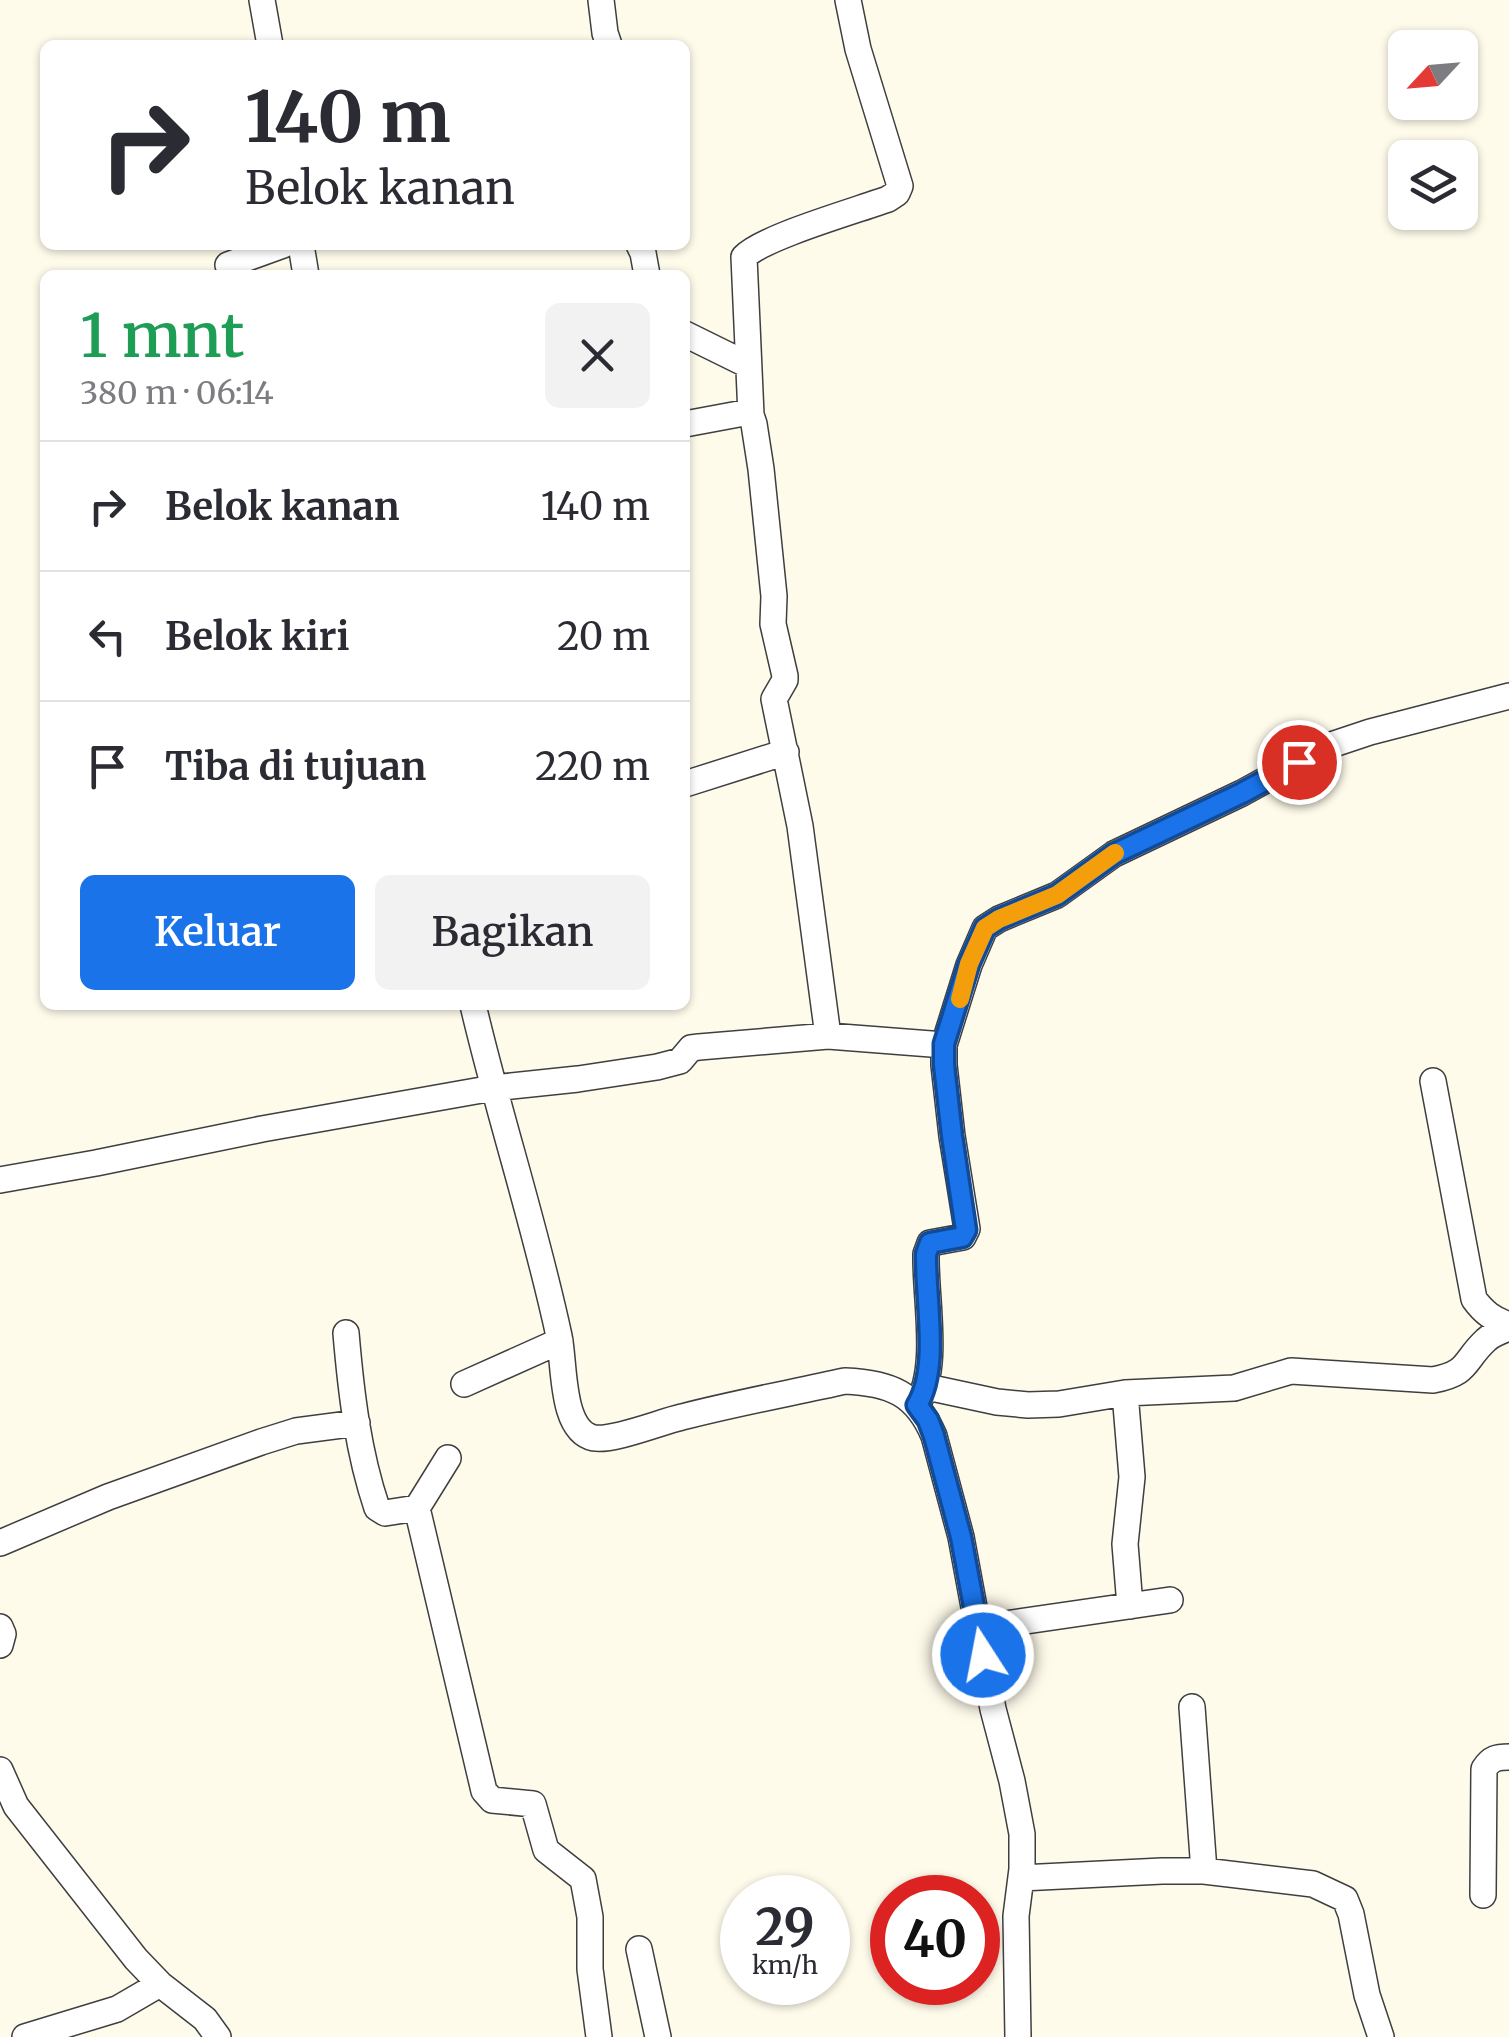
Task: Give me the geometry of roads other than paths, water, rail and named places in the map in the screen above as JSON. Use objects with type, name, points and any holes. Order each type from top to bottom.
[{"type":"street","points":[[262,0],[269,40]]},
{"type":"street","points":[[601,0],[607,40]]},
{"type":"street","points":[[828,1036],[800,826],[774,698],[785,676],[773,624],[774,596],[761,468],[751,415],[744,257],[791,233],[888,199],[900,186],[858,49],[848,0]]},
{"type":"street","points":[[228,266],[270,250]]},
{"type":"street","points":[[690,336],[748,365]]},
{"type":"street","points":[[690,423],[751,415]]},
{"type":"street","points":[[1018,2037],[1016,1916],[1022,1834],[993,1710],[961,1537],[922,1396],[930,1360],[926,1254],[930,1243],[962,1237],[966,1230],[944,1044],[979,938],[985,928],[999,919],[1057,895],[1114,854],[1242,793],[1328,746],[1508,698]]},
{"type":"street","points":[[690,782],[786,752]]},
{"type":"street","points":[[474,1010],[492,1088],[531,1216],[560,1340],[568,1409],[583,1434],[596,1438],[845,1381],[869,1382],[922,1396],[1059,1404],[1124,1394],[1234,1388],[1291,1372],[1433,1380],[1450,1377],[1466,1366],[1486,1340],[1509,1326]]},
{"type":"street","points":[[0,1180],[492,1088],[657,1067],[680,1061],[691,1048],[828,1036],[944,1044]]},
{"type":"street","points":[[1433,1081],[1474,1300],[1483,1312],[1509,1326]]},
{"type":"street","points":[[346,1334],[357,1423],[375,1502],[380,1512],[417,1508]]},
{"type":"street","points":[[464,1384],[560,1340]]},
{"type":"street","points":[[1124,1394],[1132,1477],[1125,1560],[1130,1606]]},
{"type":"street","points":[[0,1543],[108,1497],[278,1436],[357,1423]]},
{"type":"street","points":[[448,1458],[417,1508],[484,1791],[492,1800],[533,1804],[546,1850],[584,1879],[599,2037]]},
{"type":"street","points":[[978,1628],[1170,1600]]},
{"type":"street","points":[[0,1626],[0,1645]]},
{"type":"street","points":[[1192,1706],[1204,1871]]},
{"type":"street","points":[[1483,1895],[1484,1769],[1496,1757],[1509,1757]]},
{"type":"street","points":[[0,1770],[16,1806],[136,1959],[160,1984],[205,2018],[218,2037]]},
{"type":"street","points":[[1021,1878],[1204,1871],[1313,1884],[1345,1899],[1366,1995],[1381,2037]]},
{"type":"street","points":[[639,1949],[658,2037]]},
{"type":"street","points":[[25,2037],[117,2009],[160,1984]]}]
